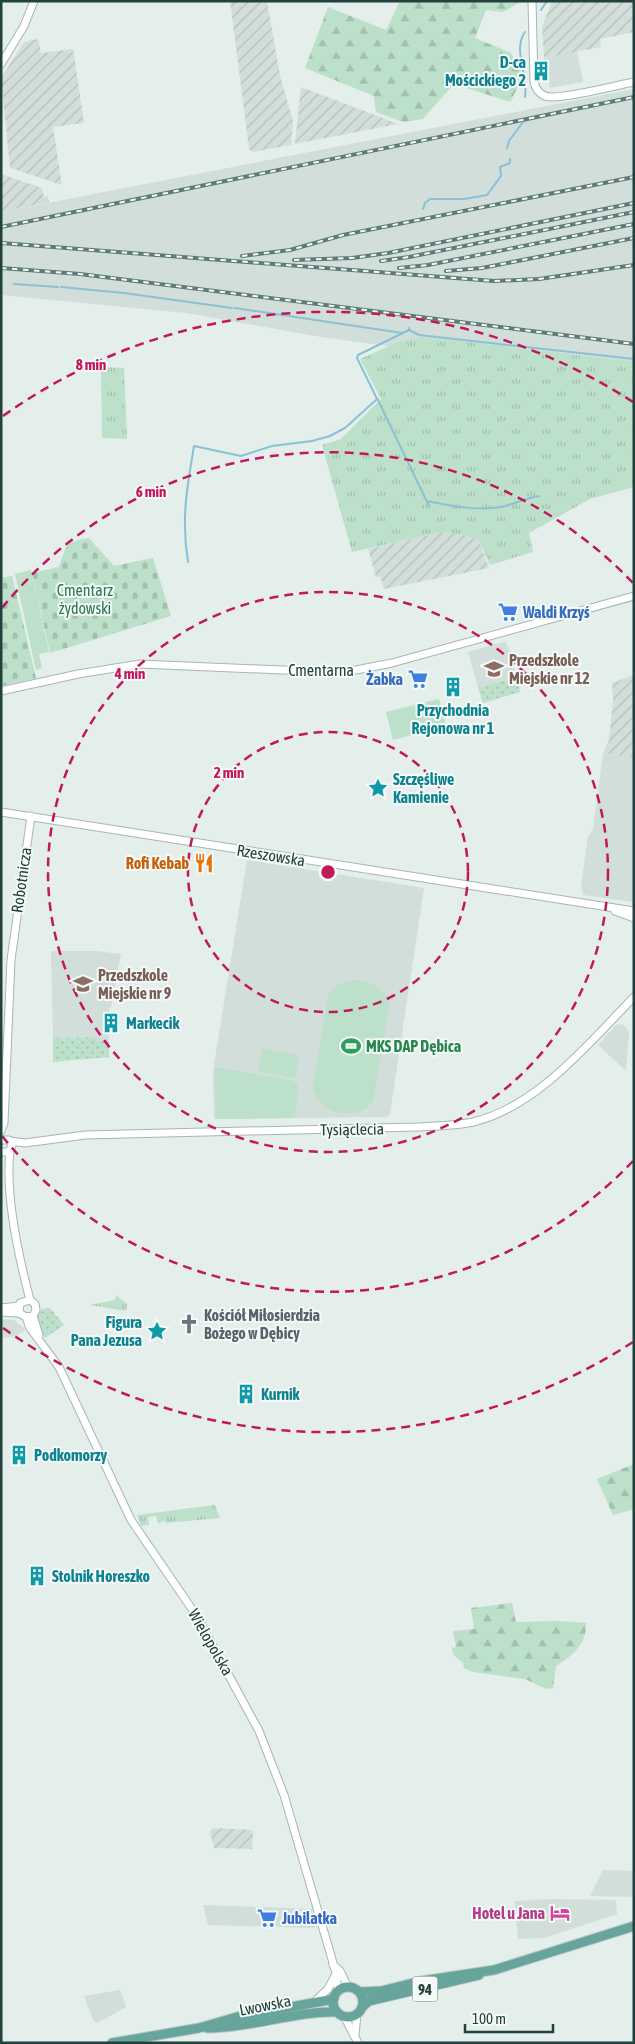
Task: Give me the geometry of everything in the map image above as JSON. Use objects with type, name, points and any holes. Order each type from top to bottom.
[{"type":"main road","name":"94","points":[[614,1931],[634,1921]]},
{"type":"main road","name":"94","points":[[341,2014],[360,2010],[369,2001],[469,1979],[488,1971],[634,1926]]},
{"type":"main road","name":"94","points":[[336,1995],[348,1987],[360,1992],[381,1992],[421,1981],[488,1971]]},
{"type":"main road","points":[[360,1992],[363,1999],[360,2010]]},
{"type":"main road","points":[[336,1995],[341,2014]]},
{"type":"main road","name":"Lwowska","points":[[199,2028],[237,2017],[313,2003],[336,1995]]},
{"type":"main road","name":"Lwowska","points":[[112,2043],[199,2028],[262,2023],[312,2012],[341,2014]]},
{"type":"street","points":[[1,64],[24,26],[34,1]]},
{"type":"street","points":[[532,1],[534,81],[536,89],[542,94],[556,97],[634,82]]},
{"type":"street","name":"Cmentarna","points":[[1,691],[78,674],[140,664],[328,672],[356,670],[392,663],[634,596]]},
{"type":"street","name":"Rzeszowska","points":[[1,812],[634,911]]},
{"type":"street","name":"Robotnicza","points":[[11,1151],[4,1123],[11,960],[31,816]]},
{"type":"street","name":"Rzeszowska","points":[[600,906],[634,918]]},
{"type":"street","name":"Tysiąclecia","points":[[7,1140],[25,1143],[85,1135],[451,1126],[474,1122],[512,1108],[535,1093],[557,1075],[634,997]]},
{"type":"street","name":"Robotnicza","points":[[1,1131],[4,1123]]},
{"type":"street","name":"Tysiąclecia","points":[[11,1151],[25,1143]]},
{"type":"street","points":[[1,1310],[25,1309],[23,1275],[8,1169],[1,1153],[11,1151],[8,1169]]},
{"type":"street","name":"Wielopolska","points":[[25,1309],[30,1328],[41,1340],[59,1367],[75,1398],[131,1520],[196,1615],[259,1731],[284,1795],[334,1966],[336,1973],[336,1995]]},
{"type":"street","name":"Wielopolska","points":[[334,1966],[340,1971],[348,1987]]},
{"type":"street","points":[[313,2003],[328,1989],[336,1973]]},
{"type":"street","points":[[357,2039],[360,2010]]},
{"type":"street","points":[[341,2014],[357,2039]]},
{"type":"shaded area","points":[[230,1],[267,1],[280,76],[293,121],[291,145],[253,152],[249,149]]},
{"type":"shaded area","points":[[552,1],[634,1],[634,32],[600,39],[601,47],[544,58],[542,27]]},
{"type":"shaded area","points":[[38,39],[41,53],[73,49],[84,123],[53,127],[62,185],[10,168],[1,78],[24,42]]},
{"type":"shaded area","points":[[577,51],[583,82],[550,88],[544,58]]},
{"type":"shaded area","points":[[301,87],[341,102],[398,124],[295,144]]},
{"type":"shaded area","points":[[634,89],[634,375],[545,367],[321,337],[186,313],[1,295],[1,212]]},
{"type":"shaded area","points":[[1,174],[42,188],[44,197],[48,196],[49,202],[1,212]]},
{"type":"shaded area","points":[[442,532],[478,538],[489,568],[384,589],[380,576],[376,577],[368,549]]},
{"type":"shaded area","name":"Przedszkole Miejskie nr 12","points":[[506,641],[517,678],[478,687],[468,652]]},
{"type":"shaded area","points":[[634,675],[634,758],[603,753],[609,740],[613,701],[612,683]]},
{"type":"shaded area","points":[[603,753],[634,758],[633,902],[583,895],[581,886],[588,836],[593,830]]},
{"type":"shaded area","points":[[247,860],[424,888],[390,1114],[387,1117],[214,1119],[213,1071]]},
{"type":"shaded area","name":"Przedszkole Miejskie nr 9","points":[[51,951],[97,951],[121,954],[111,1008],[109,1008],[109,1041],[96,1041],[95,1037],[53,1038]]},
{"type":"shaded area","points":[[617,1024],[624,1025],[629,1032],[626,1071],[598,1045]]},
{"type":"shaded area","points":[[1,1319],[14,1320],[26,1330],[15,1336],[1,1338]]},
{"type":"shaded area","points":[[213,1828],[253,1830],[252,1849],[214,1848],[210,1832]]},
{"type":"shaded area","points":[[603,1870],[634,1871],[634,1897],[590,1896]]},
{"type":"shaded area","points":[[552,1899],[616,1900],[617,1914],[544,1938],[518,1939],[515,1901]]},
{"type":"shaded area","points":[[203,1905],[312,1909],[315,1928],[208,1925]]},
{"type":"shaded area","points":[[120,1990],[126,2007],[97,2023],[94,2022],[84,1996]]},
{"type":"green space","points":[[400,1],[522,1],[503,12],[486,10],[475,38],[511,53],[523,78],[510,102],[454,84],[423,119],[403,122],[376,112],[374,96],[305,68],[328,7],[386,30]]},
{"type":"green space","points":[[423,337],[634,362],[634,487],[590,499],[529,533],[533,552],[490,565],[478,538],[442,532],[352,552],[322,445],[341,439],[381,399],[360,359],[400,341]]},
{"type":"green space","points":[[101,367],[124,368],[127,439],[102,438]]},
{"type":"green space","name":"Cmentarz żydowski","points":[[89,538],[114,566],[153,558],[171,616],[50,653],[32,573],[59,567],[65,549],[71,543]]},
{"type":"green space","points":[[31,570],[49,652],[39,654],[42,668],[36,670],[15,574]]},
{"type":"green space","points":[[12,576],[36,678],[1,686],[1,578]]},
{"type":"green space","points":[[517,678],[520,692],[483,703],[478,687]]},
{"type":"green space","points":[[439,699],[446,726],[393,740],[386,712]]},
{"type":"green space","name":"MKS DAP Dębica","points":[[351,980],[364,981],[375,985],[384,993],[389,1005],[374,1099],[368,1107],[360,1111],[341,1113],[323,1104],[313,1088],[328,995],[336,985]]},
{"type":"green space","points":[[96,1037],[96,1041],[109,1041],[109,1057],[53,1062],[53,1038]]},
{"type":"green space","points":[[262,1049],[299,1055],[295,1078],[259,1072]]},
{"type":"green space","points":[[215,1067],[294,1081],[298,1086],[295,1118],[216,1119]]},
{"type":"green space","points":[[116,1295],[127,1304],[126,1311],[90,1305],[115,1300]]},
{"type":"green space","points":[[50,1308],[64,1325],[45,1338],[40,1331],[36,1317],[42,1309]]},
{"type":"green space","points":[[634,1464],[634,1509],[613,1515],[597,1479]]},
{"type":"green space","points":[[215,1505],[220,1518],[165,1523],[165,1520],[158,1524],[156,1516],[148,1517],[149,1525],[141,1526],[137,1515]]},
{"type":"green space","points":[[512,1603],[516,1622],[558,1621],[586,1623],[584,1637],[577,1649],[556,1666],[553,1688],[546,1689],[525,1679],[472,1672],[464,1668],[463,1663],[453,1654],[452,1648],[456,1647],[453,1631],[474,1629],[471,1608]]},
{"type":"waterway","points":[[541,10],[547,1]]},
{"type":"waterway","points":[[525,32],[521,39],[520,55],[525,80],[525,97]]},
{"type":"waterway","points":[[507,148],[509,141],[523,122]]},
{"type":"waterway","points":[[423,209],[425,203],[430,199],[464,199],[487,195],[501,176],[500,167],[510,163]]},
{"type":"waterway","points":[[14,284],[58,287]]},
{"type":"waterway","points":[[61,287],[124,293],[232,308]]},
{"type":"waterway","points":[[235,308],[402,333]]},
{"type":"waterway","points":[[188,562],[185,518],[194,446],[241,456],[272,446],[312,441],[330,436],[345,428],[377,399],[357,358],[358,355],[409,330],[409,328]]},
{"type":"waterway","points":[[409,330],[419,335],[634,359]]},
{"type":"waterway","points":[[377,398],[429,506]]},
{"type":"waterway","points":[[427,501],[445,505],[492,508],[539,496]]},
{"type":"railway","points":[[1,227],[634,97]]},
{"type":"railway","points":[[242,256],[290,250],[343,235],[634,177]]},
{"type":"railway","points":[[294,260],[352,258],[388,253],[634,203]]},
{"type":"railway","points":[[381,261],[634,212]]},
{"type":"railway","points":[[399,268],[428,265],[634,224]]},
{"type":"railway","points":[[446,271],[482,268],[634,238]]},
{"type":"railway","points":[[1,243],[494,281],[539,279],[634,265]]},
{"type":"railway","points":[[1,268],[80,274],[634,344]]},
{"type":"place","name":"D-ca Mościckiego 2","points":[[541,71]]},
{"type":"place","name":"Waldi Krzyś","points":[[508,612]]},
{"type":"place","name":"Przedszkole Miejskie nr 12","points":[[494,669]]},
{"type":"place","name":"Żabka","points":[[418,679]]},
{"type":"place","name":"Przychodnia Rejonowa nr 1","points":[[453,687]]},
{"type":"place","name":"Szczęśliwe Kamienie","points":[[378,788]]},
{"type":"place","name":"Rofi Kebab","points":[[204,863]]},
{"type":"place","name":"Przedszkole Miejskie nr 9","points":[[83,984]]},
{"type":"place","name":"Markecik","points":[[111,1023]]},
{"type":"place","name":"MKS DAP Dębica","points":[[351,1046]]},
{"type":"place","name":"Kościół Miłosierdzia Bożego w Dębicy","points":[[189,1324]]},
{"type":"place","name":"Figura Pana Jezusa","points":[[157,1331]]},
{"type":"place","name":"Kurnik","points":[[246,1394]]},
{"type":"place","name":"Podkomorzy","points":[[19,1455]]},
{"type":"place","name":"Stolnik Horeszko","points":[[37,1576]]},
{"type":"place","name":"Hotel u Jana","points":[[560,1913]]},
{"type":"place","name":"Jubilatka","points":[[267,1918]]}]
